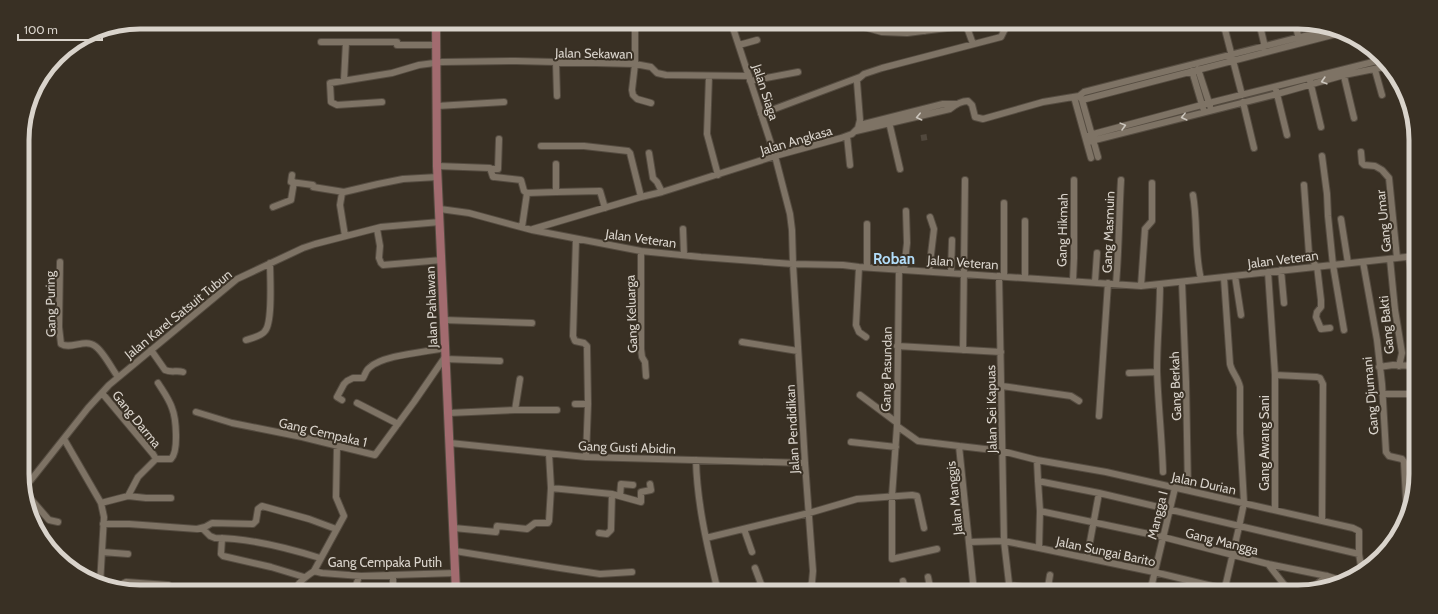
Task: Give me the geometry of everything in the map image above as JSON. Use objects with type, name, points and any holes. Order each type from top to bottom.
[{"type":"main road","name":"Jalan Pahlawan","points":[[436,29],[437,166],[457,585]]},
{"type":"street","points":[[635,29],[633,95],[637,99],[651,103]]},
{"type":"street","name":"Jalan Siaga","points":[[733,29],[775,156],[790,214],[793,264]]},
{"type":"street","points":[[874,29],[882,32],[907,33],[944,29]]},
{"type":"street","points":[[968,29],[973,44]]},
{"type":"street","points":[[761,114],[882,68],[1001,37],[1005,29]]},
{"type":"street","points":[[1225,29],[1242,95]]},
{"type":"street","points":[[1261,29],[1265,47]]},
{"type":"street","points":[[1296,29],[1299,41]]},
{"type":"street","points":[[1078,98],[1084,92],[1194,63],[1231,57],[1299,41],[1323,32]]},
{"type":"street","points":[[861,76],[857,80],[860,125],[950,109],[956,104],[964,101],[968,101],[972,105],[975,117],[983,119],[1043,102],[1078,98],[1195,70],[1265,47],[1332,34]]},
{"type":"street","points":[[739,45],[757,40]]},
{"type":"street","points":[[321,42],[397,42],[397,45],[436,45]]},
{"type":"street","points":[[344,80],[346,42]]},
{"type":"street","name":"Jalan Sekawan","points":[[382,102],[337,105],[331,102],[330,83],[392,72],[419,65],[442,62],[516,61],[635,64],[651,67],[660,74],[750,78],[798,72]]},
{"type":"street","points":[[1090,138],[1204,112],[1311,85],[1376,62]]},
{"type":"street","points":[[556,63],[557,96]]},
{"type":"street","points":[[1194,63],[1204,112]]},
{"type":"street","points":[[1090,138],[1202,104],[1309,78],[1382,68]]},
{"type":"street","points":[[1195,70],[1211,110]]},
{"type":"street","points":[[1375,70],[1382,95]]},
{"type":"street","points":[[1343,73],[1354,118]]},
{"type":"street","points":[[708,76],[706,134],[718,175]]},
{"type":"street","points":[[1309,78],[1321,127]]},
{"type":"street","points":[[1275,87],[1287,135]]},
{"type":"street","points":[[1078,98],[1090,138],[1098,157]]},
{"type":"street","points":[[437,106],[504,102]]},
{"type":"street","points":[[1243,102],[1254,148]]},
{"type":"street","points":[[856,131],[888,121]]},
{"type":"street","points":[[888,121],[900,169]]},
{"type":"street","name":"Jalan Angkasa","points":[[532,230],[718,175],[775,156],[847,136],[856,131],[860,125]]},
{"type":"street","points":[[847,136],[850,165]]},
{"type":"street","points":[[1090,138],[1091,158]]},
{"type":"street","points":[[437,166],[498,169],[499,139]]},
{"type":"street","points":[[541,146],[584,146],[628,151],[630,153],[640,197]]},
{"type":"street","name":"Gang Umar","points":[[1361,152],[1362,163],[1364,165],[1375,166],[1382,170],[1389,178],[1397,258]]},
{"type":"street","points":[[648,153],[653,178],[657,182],[662,192]]},
{"type":"street","points":[[1322,156],[1333,265],[1344,330]]},
{"type":"street","points":[[556,164],[556,192]]},
{"type":"street","points":[[491,169],[493,177],[521,180],[527,194],[522,227]]},
{"type":"street","points":[[292,175],[291,182],[344,192],[397,180],[438,177]]},
{"type":"street","points":[[963,350],[965,180]]},
{"type":"street","name":"Gang Hikmah","points":[[1072,280],[1074,258],[1074,180]]},
{"type":"street","name":"Gang Masmuin","points":[[1116,284],[1120,245],[1119,210],[1121,180]]},
{"type":"street","points":[[273,207],[291,200],[294,182]]},
{"type":"street","points":[[1141,286],[1145,229],[1152,222],[1152,183]]},
{"type":"street","points":[[1304,185],[1309,254],[1313,255],[1316,266],[1321,300],[1321,307],[1317,312],[1316,317],[1321,328],[1330,328]]},
{"type":"street","points":[[527,194],[600,191],[605,208]]},
{"type":"street","points":[[344,192],[342,193],[340,205],[345,236]]},
{"type":"street","points":[[1193,195],[1196,213],[1197,255],[1201,279]]},
{"type":"street","name":"Jalan Sei Kapuas","points":[[1004,203],[1001,352],[1002,451],[1004,541],[1009,585]]},
{"type":"street","name":"Jalan Veteran","points":[[440,209],[469,213],[532,230],[640,251],[793,264],[843,265],[867,268],[1072,280],[1141,286],[1409,256]]},
{"type":"street","name":"Gang Pasundan","points":[[906,212],[907,243],[901,270],[897,424],[918,441],[959,446]]},
{"type":"street","points":[[929,271],[934,229],[930,217]]},
{"type":"street","points":[[1341,219],[1348,263]]},
{"type":"street","points":[[1025,221],[1025,277]]},
{"type":"street","name":"Jalan Karel Satsuit Tubun","points":[[29,478],[64,439],[102,393],[118,377],[226,287],[246,274],[303,248],[345,236],[377,229],[440,222]]},
{"type":"street","points":[[867,224],[867,268]]},
{"type":"street","points":[[377,229],[380,246],[379,258],[383,265],[442,260]]},
{"type":"street","points":[[683,229],[684,255]]},
{"type":"street","points":[[576,239],[573,336],[574,341],[584,343],[587,346],[588,404],[586,457]]},
{"type":"street","points":[[951,273],[952,240]]},
{"type":"street","name":"Gang Keluarga","points":[[640,251],[641,349],[642,357],[645,362],[646,376]]},
{"type":"street","points":[[1096,282],[1097,253]]},
{"type":"street","name":"Gang Bakti","points":[[1390,259],[1395,310],[1402,353],[1399,366]]},
{"type":"street","name":"Gang Puring","points":[[60,262],[59,327],[61,344],[66,346],[88,343],[95,346],[118,377]]},
{"type":"street","name":"Gang Djumani","points":[[1363,262],[1377,340],[1386,452],[1389,456],[1402,459],[1404,462],[1406,499]]},
{"type":"street","points":[[246,340],[262,333],[267,328],[271,297],[270,263]]},
{"type":"street","name":"Jalan Pendidikan","points":[[793,264],[813,571],[811,585]]},
{"type":"street","points":[[859,267],[856,325],[859,332],[866,337]]},
{"type":"street","points":[[1281,270],[1284,303]]},
{"type":"street","name":"Gang Awang Sani","points":[[1268,272],[1275,375],[1275,510]]},
{"type":"street","points":[[1235,276],[1241,315]]},
{"type":"street","points":[[1224,278],[1230,364],[1231,370],[1239,380],[1240,387],[1240,433],[1244,503],[1225,585]]},
{"type":"street","name":"Gang Berkah","points":[[1182,282],[1188,490]]},
{"type":"street","points":[[1100,416],[1108,283]]},
{"type":"street","points":[[1160,284],[1160,307],[1157,329],[1163,472]]},
{"type":"street","points":[[444,320],[532,323]]},
{"type":"street","points":[[742,342],[798,351]]},
{"type":"street","points":[[898,346],[1001,352]]},
{"type":"street","points":[[151,350],[165,370],[178,370],[183,372]]},
{"type":"street","points":[[342,400],[337,397],[344,384],[353,378],[363,378],[367,369],[379,361],[396,357],[445,355],[500,361]]},
{"type":"street","name":"Gang Cempaka 1","points":[[196,412],[232,423],[302,437],[376,455],[445,355]]},
{"type":"street","points":[[1379,367],[1409,366]]},
{"type":"street","points":[[1129,373],[1158,372]]},
{"type":"street","points":[[1275,375],[1316,377],[1320,378],[1322,381],[1322,521]]},
{"type":"street","points":[[515,410],[520,379]]},
{"type":"street","points":[[128,496],[138,477],[156,459],[171,459],[173,457],[176,428],[173,409],[158,383]]},
{"type":"street","points":[[1002,386],[1071,396],[1079,401]]},
{"type":"street","name":"Gang Darma","points":[[102,393],[156,459]]},
{"type":"street","points":[[1382,394],[1409,394]]},
{"type":"street","points":[[860,395],[897,424],[892,496],[892,559],[937,549]]},
{"type":"street","points":[[357,403],[398,424]]},
{"type":"street","points":[[575,404],[588,404]]},
{"type":"street","points":[[449,413],[557,410]]},
{"type":"street","points":[[64,439],[101,503],[104,517],[100,578]]},
{"type":"street","name":"Gang Gusti Abidin","points":[[450,442],[586,457],[805,463]]},
{"type":"street","points":[[851,442],[896,447]]},
{"type":"street","name":"Gang Cempaka Putih","points":[[304,577],[314,571],[344,516],[336,497],[338,446]]},
{"type":"street","name":"Jalan Manggis","points":[[973,585],[959,446],[1002,451]]},
{"type":"street","name":"Jalan Durian","points":[[1002,451],[1037,460],[1106,472],[1188,490],[1356,529],[1359,536],[1361,565]]},
{"type":"street","points":[[454,528],[496,532],[497,526],[527,529],[536,523],[545,524],[549,521],[551,488],[549,454]]},
{"type":"street","points":[[696,460],[697,491],[716,585]]},
{"type":"street","points":[[1037,460],[1040,511],[1039,548]]},
{"type":"street","points":[[1038,482],[1099,493],[1359,554]]},
{"type":"street","points":[[620,496],[621,484],[633,485]]},
{"type":"street","points":[[551,488],[612,494],[641,502],[641,492],[651,490],[650,484]]},
{"type":"street","name":"Mangga I","points":[[1151,585],[1175,488]]},
{"type":"street","points":[[1087,558],[1099,493]]},
{"type":"street","points":[[599,533],[607,534],[611,530],[612,494]]},
{"type":"street","points":[[706,538],[809,513],[857,499],[912,495],[917,496],[924,528]]},
{"type":"street","points":[[101,503],[128,496],[171,498]]},
{"type":"street","points":[[33,501],[49,520],[58,522]]},
{"type":"street","points":[[103,524],[202,528],[212,523],[254,523],[256,521],[258,509],[262,506],[309,519],[336,529]]},
{"type":"street","name":"Gang Mangga","points":[[1040,511],[1163,537],[1268,564],[1335,578]]},
{"type":"street","points":[[202,528],[213,538],[222,538],[296,550],[320,558]]},
{"type":"street","points":[[744,529],[752,552]]},
{"type":"street","points":[[222,538],[221,554],[223,556],[304,577],[298,585]]},
{"type":"street","name":"Jalan Sungai Barito","points":[[969,542],[1004,541],[1154,572],[1205,585]]},
{"type":"street","points":[[455,551],[600,574],[632,572]]},
{"type":"street","points":[[102,552],[128,554]]},
{"type":"street","points":[[1268,564],[1284,585]]},
{"type":"street","points":[[755,568],[761,585]]},
{"type":"street","name":"Gang Cempaka Putih","points":[[314,571],[359,576],[456,573]]},
{"type":"street","points":[[1050,575],[1050,585]]},
{"type":"street","points":[[356,585],[359,576]]},
{"type":"street","points":[[393,576],[393,585]]},
{"type":"street","points":[[1318,583],[1327,576]]},
{"type":"street","points":[[928,577],[930,585]]},
{"type":"street","points":[[903,581],[904,585]]},
{"type":"street","points":[[123,584],[126,582],[168,585]]},
{"type":"tunnel","points":[[921,138],[927,137]]},
{"type":"district","name":"Roban","points":[[894,259]]}]
